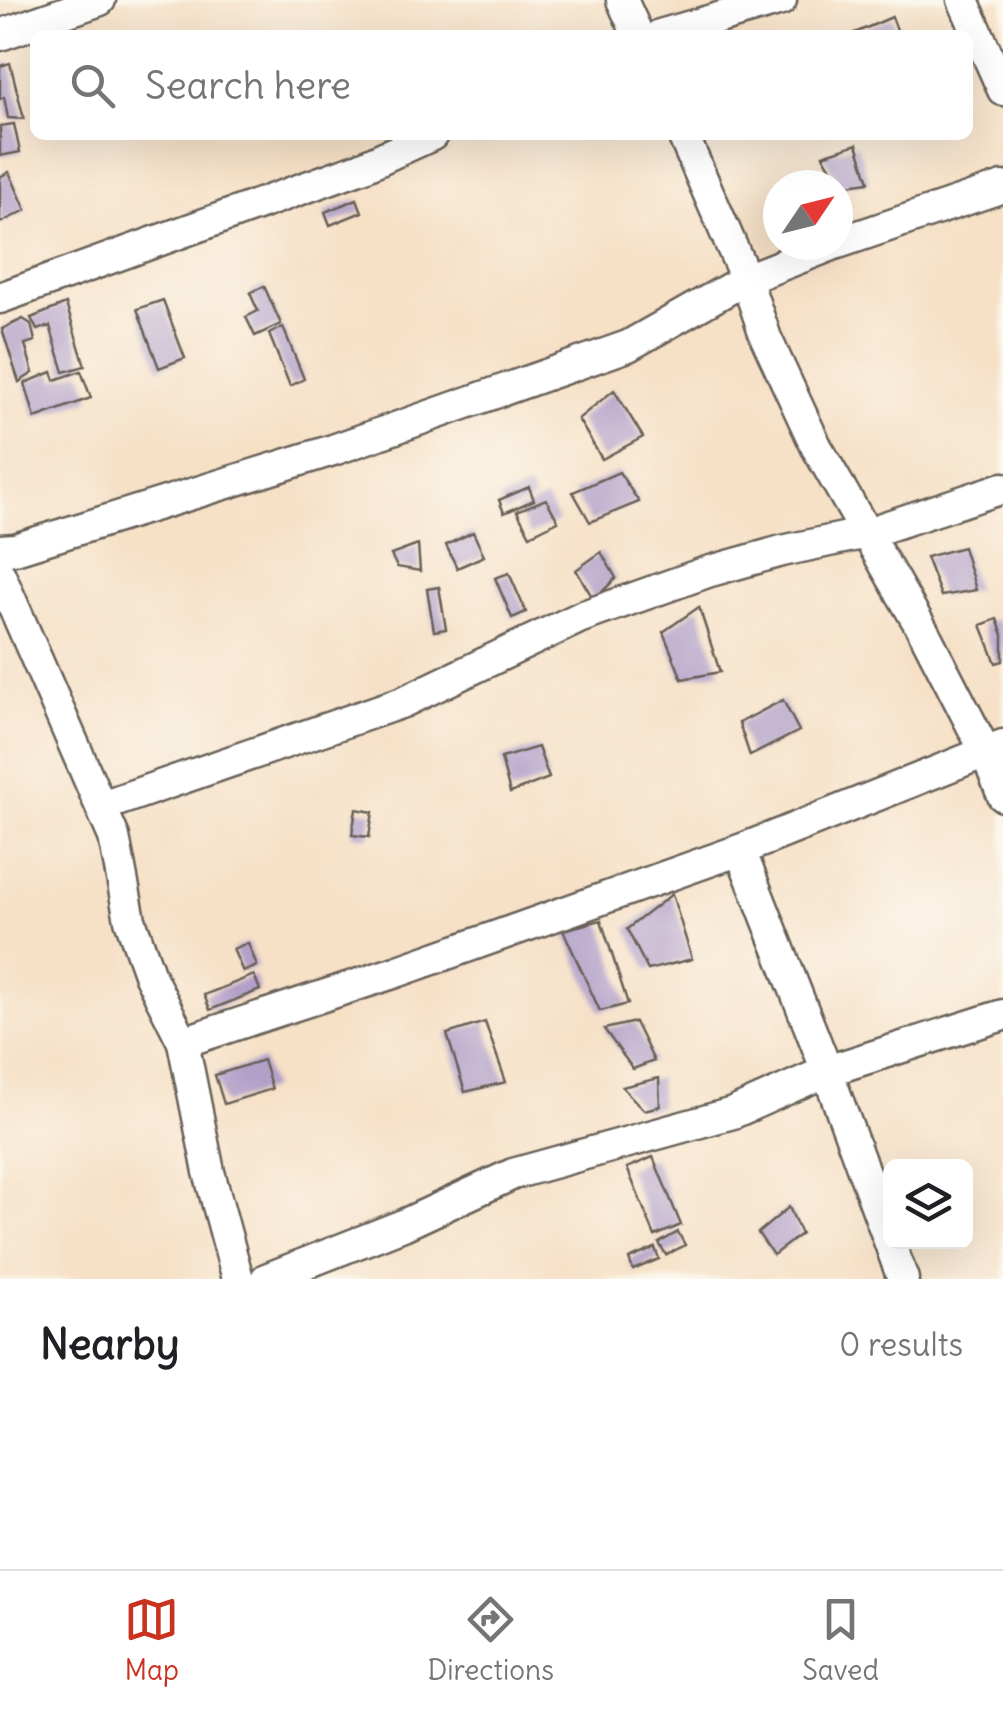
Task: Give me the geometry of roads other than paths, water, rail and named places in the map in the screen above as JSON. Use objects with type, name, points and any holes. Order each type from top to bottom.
[{"type":"street","points":[[0,34],[100,0]]},
{"type":"street","points":[[622,0],[636,30]]},
{"type":"street","points":[[677,30],[781,0]]},
{"type":"street","points":[[963,0],[1003,90]]},
{"type":"street","points":[[0,298],[362,167],[421,140]]},
{"type":"street","points":[[684,140],[746,279],[766,338],[816,446],[994,748],[1003,796]]},
{"type":"street","points":[[853,238],[1003,187]]},
{"type":"street","points":[[0,550],[14,549],[351,444],[628,346],[746,279],[794,260]]},
{"type":"street","points":[[102,806],[404,702],[617,604],[782,550],[867,533],[1003,488]]},
{"type":"street","points":[[0,575],[114,837],[130,920],[150,976],[183,1042],[208,1172],[238,1279]]},
{"type":"street","points":[[183,1042],[740,850],[994,748]]},
{"type":"street","points":[[740,850],[828,1071],[903,1279]]},
{"type":"street","points":[[266,1279],[403,1225],[513,1174],[733,1113],[828,1071],[1003,1015]]}]
